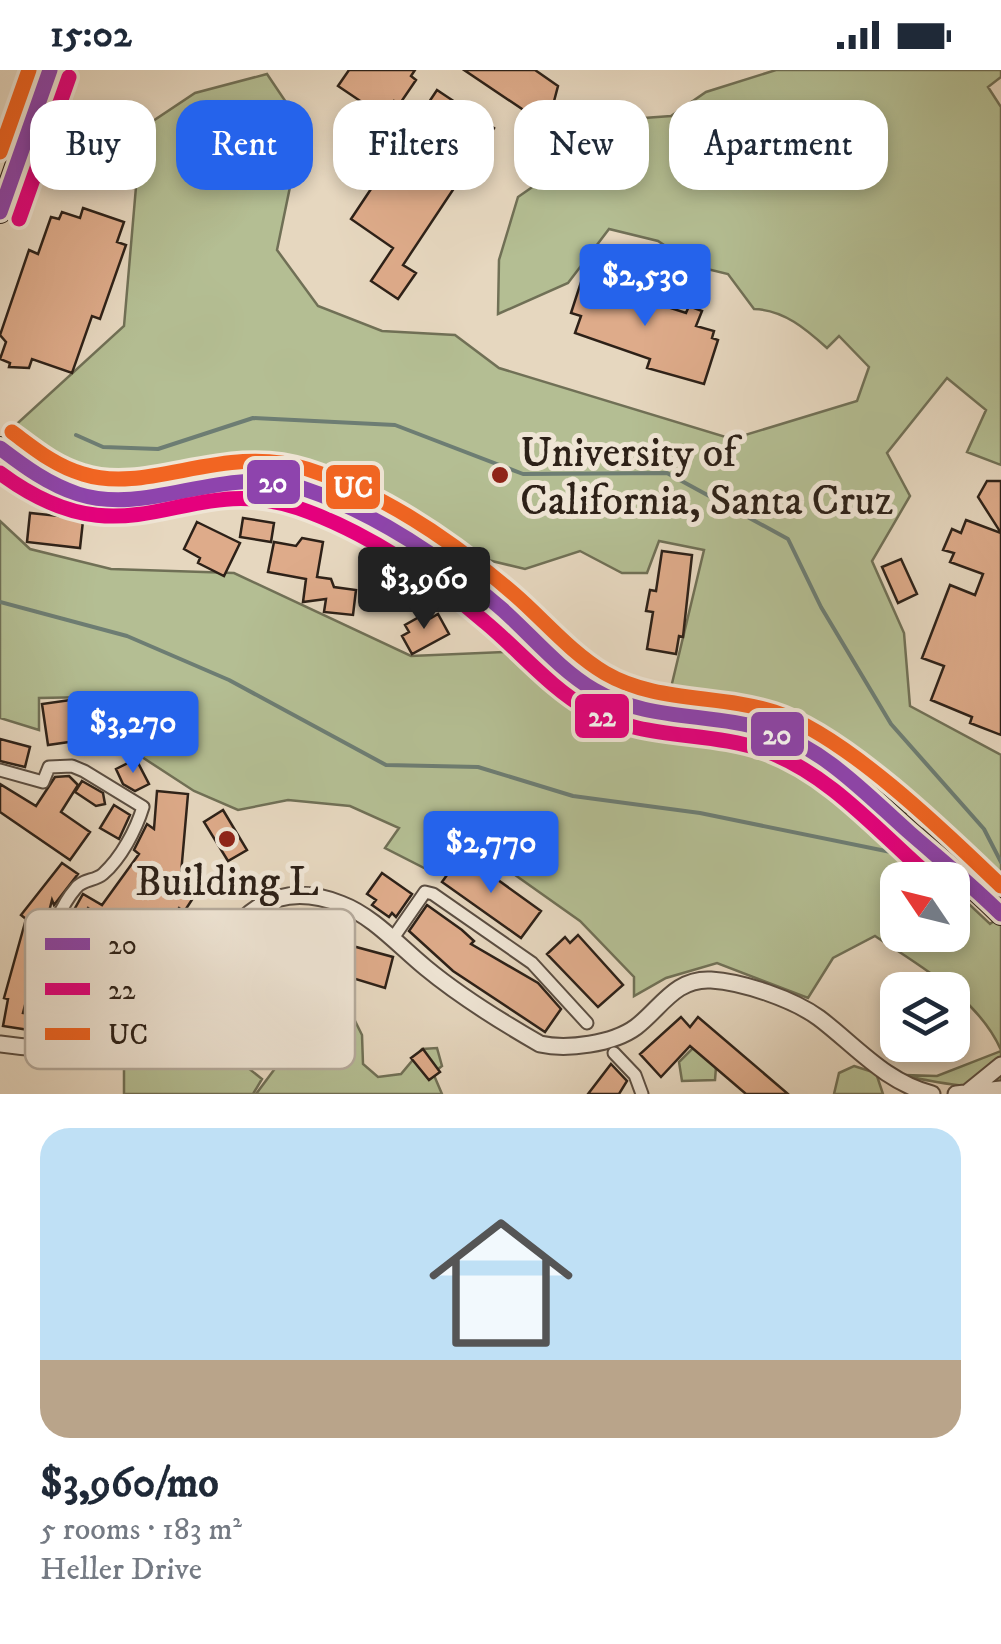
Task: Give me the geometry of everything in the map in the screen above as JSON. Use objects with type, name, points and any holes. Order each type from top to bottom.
[{"type":"main road","points":[[0,212],[50,70]]},
{"type":"main road","points":[[0,448],[44,482],[100,499],[145,498],[257,479],[299,487],[336,501],[482,592],[571,673],[602,695],[640,708],[741,724],[789,739],[829,763],[1001,914]]},
{"type":"street","points":[[0,770],[43,782],[49,768],[72,766],[143,807],[122,849],[101,877],[76,888],[64,909]]},
{"type":"street","points":[[393,938],[425,892],[433,894],[532,963],[587,1022]]},
{"type":"street","points":[[260,909],[278,899],[313,896],[339,902],[350,909]]},
{"type":"street","points":[[355,913],[393,938],[453,989],[540,1044],[554,1047],[622,1035],[673,990],[688,983],[714,980],[814,1014],[894,1080],[932,1094]]},
{"type":"street","points":[[0,1044],[25,1046]]},
{"type":"street","points":[[614,1052],[635,1075],[642,1094]]},
{"type":"street","points":[[967,1093],[1001,1065]]},
{"type":"street","points":[[956,1094],[1001,1089]]},
{"type":"green space","points":[[776,70],[1001,70],[1001,77],[988,87],[1001,107],[1001,465],[967,452],[986,410],[947,378],[887,453],[910,496],[872,561],[904,633],[910,706],[1001,755],[1001,885],[987,889],[970,873],[970,862],[959,862],[925,830],[916,809],[883,823],[924,862],[880,862],[880,939],[875,936],[833,958],[808,998],[717,963],[666,978],[634,996],[634,977],[580,921],[477,848],[457,853],[434,873],[385,848],[399,828],[350,806],[288,800],[238,810],[194,791],[122,744],[102,754],[90,697],[39,698],[39,730],[0,718],[0,521],[30,549],[111,569],[234,573],[411,656],[527,651],[541,626],[601,669],[669,696],[704,550],[659,541],[647,573],[622,573],[580,551],[525,569],[471,556],[316,473],[263,464],[105,485],[51,471],[8,432],[124,326],[136,190],[156,190],[156,119],[176,106],[176,190],[289,190],[277,250],[318,306],[382,331],[455,335],[499,368],[732,439],[857,401],[869,367],[839,336],[827,348],[785,317],[754,309],[728,274],[695,266],[658,241],[609,229],[568,283],[498,314],[499,260],[518,197],[528,190],[649,190],[649,118],[669,116],[669,190],[888,190],[888,100],[694,100],[706,92]]},
{"type":"green space","points":[[267,74],[285,100],[184,100],[195,93]]},
{"type":"green space","points":[[970,905],[990,924],[1001,916],[1001,1050],[970,1006],[970,972],[929,972],[899,952],[970,952]]},
{"type":"green space","points":[[355,1021],[362,1035],[363,1064],[378,1077],[401,1074],[422,1049],[437,1048],[442,1066],[433,1073],[442,1094],[256,1094],[275,1069],[355,1069]]},
{"type":"green space","points":[[693,1048],[716,1067],[715,1080],[682,1081],[679,1062]]},
{"type":"green space","points":[[1001,1051],[1001,1094],[905,1075],[937,1076]]},
{"type":"green space","points":[[854,1066],[876,1073],[883,1094],[834,1094],[839,1073]]},
{"type":"green space","points":[[124,1069],[249,1069],[262,1079],[253,1094],[124,1094]]},
{"type":"building","points":[[349,70],[415,70],[411,76],[416,80],[402,100],[359,100],[338,86]]},
{"type":"building","points":[[464,70],[535,70],[558,86],[554,100],[514,100],[514,104]]},
{"type":"building","points":[[437,90],[452,100],[430,100]]},
{"type":"building","points":[[370,190],[453,190],[403,265],[416,273],[398,299],[371,281],[393,248],[351,219]]},
{"type":"building","points":[[83,208],[124,222],[117,242],[126,245],[100,319],[92,316],[72,373],[32,359],[29,368],[9,367],[10,363],[0,359],[6,342],[0,335],[29,250],[38,254],[51,217],[59,219],[62,212],[80,218]]},
{"type":"building","points":[[596,277],[619,284],[621,279],[631,282],[627,294],[686,313],[689,306],[702,311],[696,326],[714,331],[712,338],[718,340],[704,384],[647,368],[650,359],[575,333],[581,316],[571,313],[582,279],[594,283]]},
{"type":"building","points":[[987,481],[1001,481],[1001,533],[978,497]]},
{"type":"building","points":[[59,510],[84,512],[80,548],[27,542],[30,513],[58,516]]},
{"type":"building","points":[[243,518],[274,523],[271,542],[240,537]]},
{"type":"building","points":[[966,520],[1001,533],[1001,735],[970,723],[972,717],[931,700],[944,666],[922,658],[950,585],[975,595],[983,574],[950,562],[954,553],[943,550],[952,529],[961,533]]},
{"type":"building","points":[[197,522],[240,543],[224,576],[198,563],[200,558],[184,549]]},
{"type":"building","points":[[302,538],[323,542],[317,577],[331,579],[334,587],[356,590],[353,615],[324,612],[326,599],[303,602],[306,579],[268,572],[274,542],[296,546]]},
{"type":"building","points":[[662,551],[692,555],[683,637],[679,636],[676,654],[647,649],[653,612],[646,611],[650,590],[656,591]]},
{"type":"building","points":[[901,559],[917,594],[898,603],[882,567]]},
{"type":"building","points":[[428,612],[431,618],[438,614],[449,634],[412,654],[402,636],[409,632],[405,625]]},
{"type":"building","points":[[85,698],[90,739],[48,745],[42,704]]},
{"type":"building","points":[[0,739],[30,747],[25,767],[0,761]]},
{"type":"building","points":[[136,759],[149,784],[135,791],[123,784],[116,769]]},
{"type":"building","points":[[69,776],[78,785],[61,812],[90,832],[70,860],[0,812],[0,784],[36,806],[55,777]]},
{"type":"building","points":[[82,781],[103,793],[105,804],[96,806],[75,792]]},
{"type":"building","points":[[157,791],[188,794],[180,885],[195,895],[186,909],[75,909],[83,894],[102,905],[139,854],[134,850],[147,824],[154,829]]},
{"type":"building","points":[[114,805],[130,815],[119,839],[100,828]]},
{"type":"building","name":"Building L","points":[[223,810],[247,850],[228,861],[204,822]]},
{"type":"building","points":[[462,854],[541,911],[521,938],[442,882]]},
{"type":"building","points":[[62,863],[78,874],[54,905],[52,900],[50,909],[26,909]]},
{"type":"building","points":[[382,873],[412,894],[396,917],[392,913],[389,917],[372,905],[376,900],[367,894]]},
{"type":"building","points":[[427,905],[462,930],[474,941],[471,944],[538,983],[561,1009],[545,1032],[453,971],[409,931]]},
{"type":"building","points":[[25,923],[25,1029],[3,1026],[8,999],[4,998]]},
{"type":"building","points":[[578,935],[623,985],[598,1007],[547,954],[565,937],[570,943]]},
{"type":"building","points":[[355,947],[393,957],[385,988],[355,979]]},
{"type":"building","points":[[681,1017],[690,1027],[698,1017],[788,1094],[746,1094],[690,1046],[661,1077],[640,1054]]},
{"type":"building","points":[[423,1049],[440,1072],[429,1080],[411,1058]]},
{"type":"building","points":[[611,1064],[627,1081],[619,1094],[588,1094]]},
{"type":"waterway","points":[[76,435],[103,447],[158,449],[253,418],[395,425],[523,474],[667,473],[788,539],[821,607],[891,724],[984,829],[1001,862]]},
{"type":"waterway","points":[[0,602],[127,636],[229,680],[386,765],[478,767],[573,796],[700,813],[925,859]]},
{"type":"waterway","points":[[970,871],[1001,882]]},
{"type":"transit line","name":"UC","points":[[0,152],[29,70]]},
{"type":"transit line","name":"20","points":[[0,212],[50,70]]},
{"type":"transit line","name":"22","points":[[19,219],[69,77]]},
{"type":"transit line","name":"UC","points":[[12,432],[63,466],[108,479],[161,475],[217,464],[277,462],[363,491],[467,556],[605,673],[666,694],[774,712],[831,741],[893,787],[1001,886]]},
{"type":"transit line","name":"20","points":[[0,448],[57,485],[105,499],[273,482],[302,488],[356,510],[458,573],[594,690],[636,707],[770,731],[809,750],[862,789],[1001,914]]},
{"type":"transit line","name":"22","points":[[0,473],[45,500],[85,513],[121,516],[221,500],[257,499],[323,518],[373,542],[443,588],[561,691],[589,710],[632,727],[744,744],[790,762],[834,791],[914,862]]},
{"type":"place","name":"University of California, Santa Cruz","points":[[500,475]]},
{"type":"place","name":"Building L","points":[[227,839]]}]
